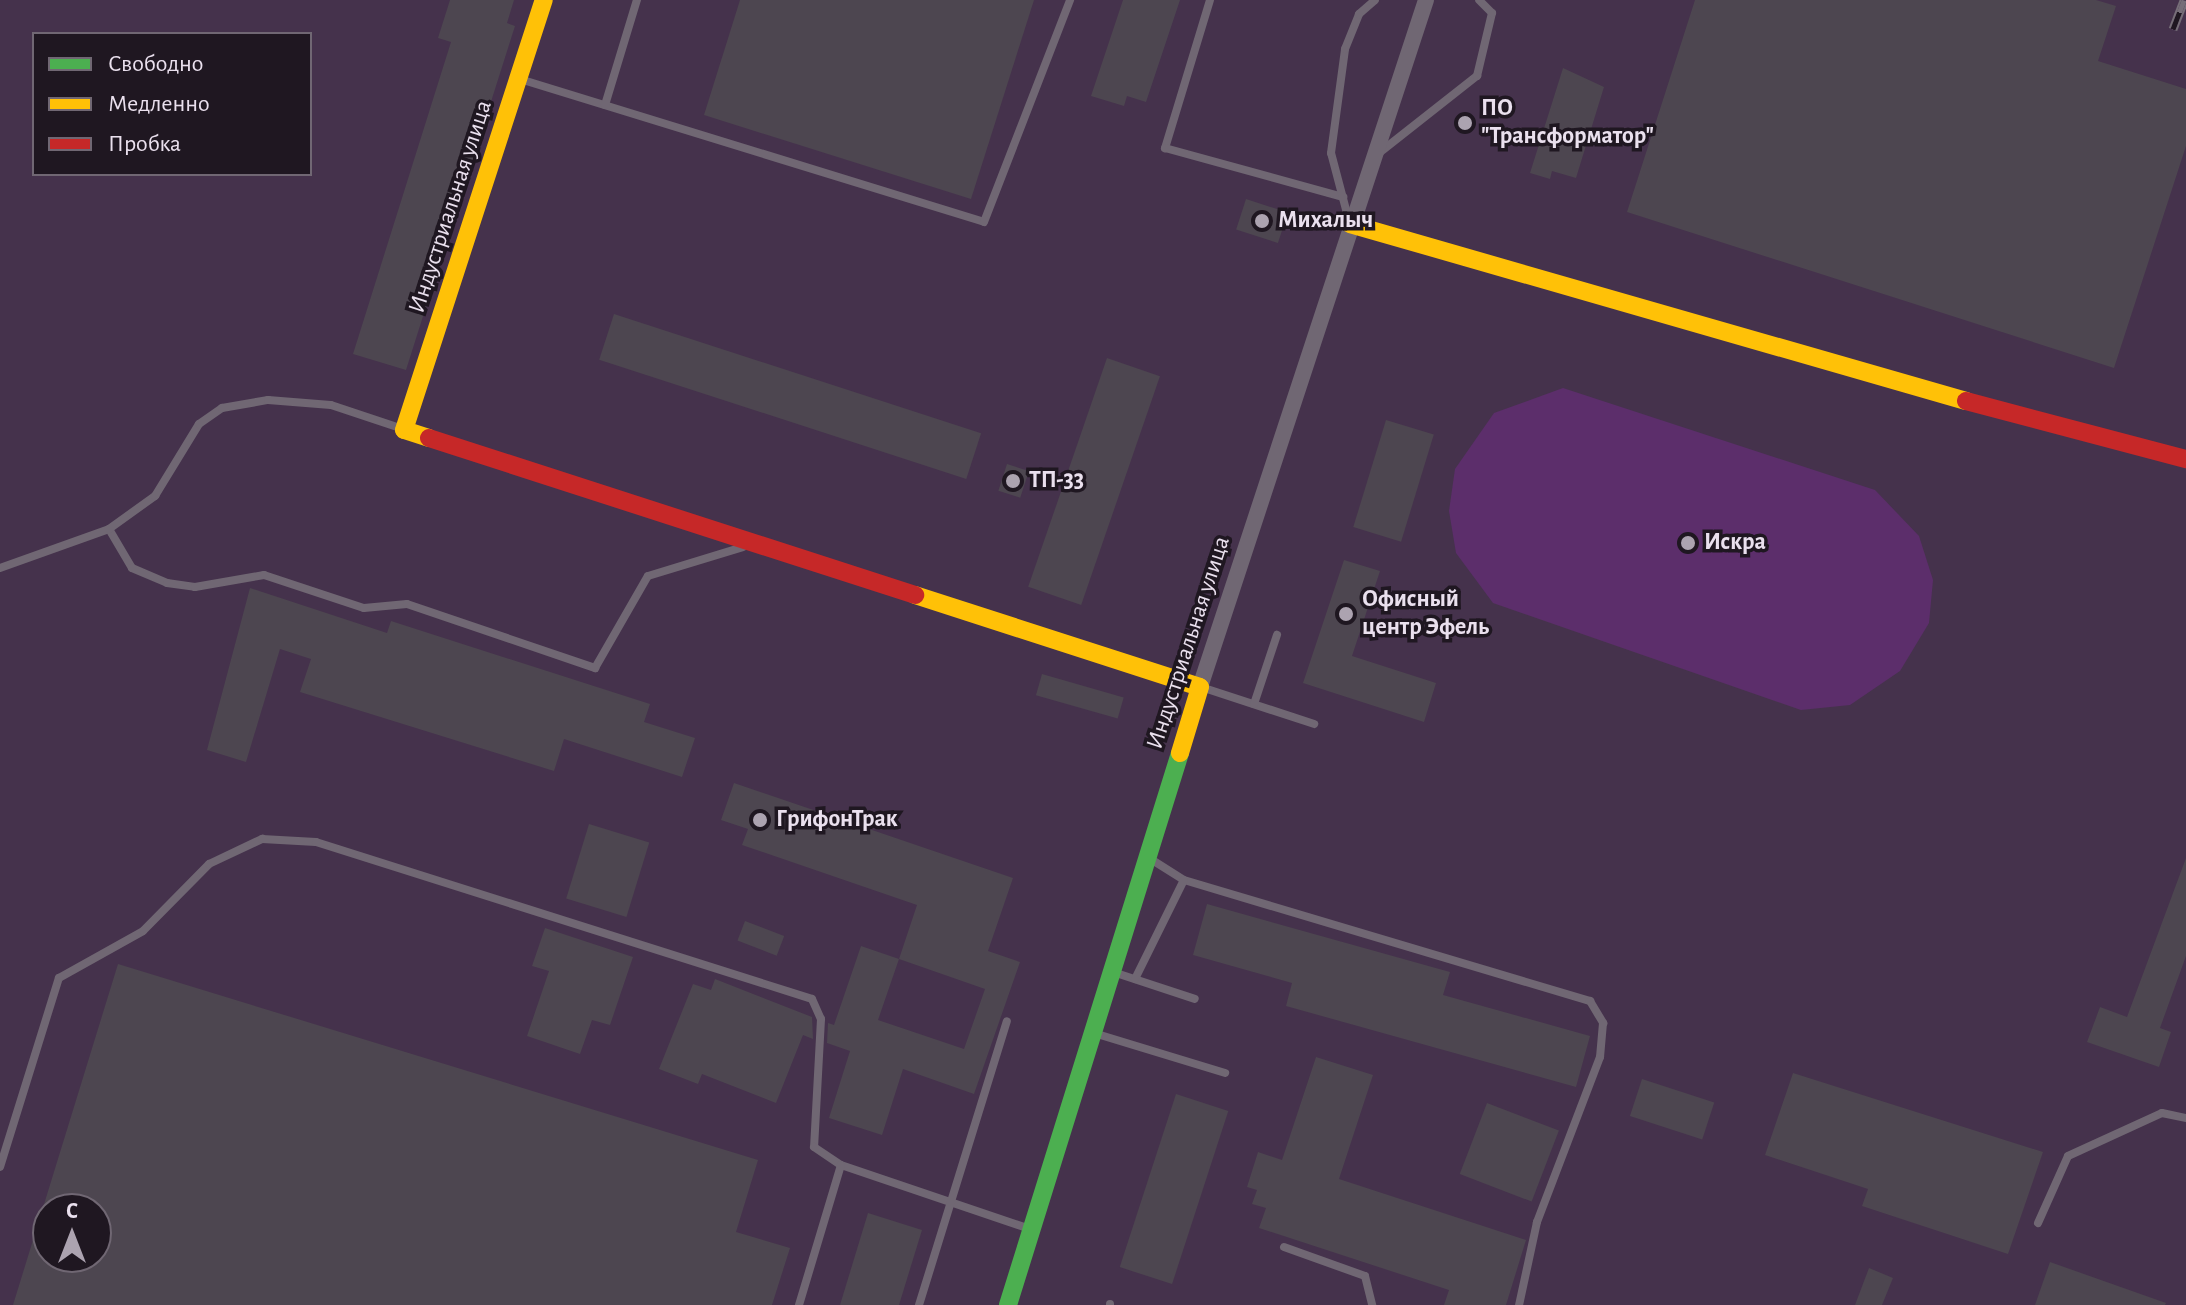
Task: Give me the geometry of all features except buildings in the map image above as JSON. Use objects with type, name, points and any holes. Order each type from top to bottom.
[{"type":"street","name":"Индустриальная улица","points":[[404,430],[544,0]]},
{"type":"street","name":"Индустриальная улица","points":[[1008,1305],[1088,1031],[1350,224],[1426,0]]},
{"type":"street","points":[[1350,224],[1808,360],[2186,459]]},
{"type":"street","points":[[404,430],[1200,687]]},
{"type":"lane","points":[[605,105],[637,0]]},
{"type":"lane","points":[[518,78],[984,222],[1070,0]]},
{"type":"lane","points":[[1210,0],[1165,148],[1343,197]]},
{"type":"lane","points":[[1350,224],[1331,153],[1345,49],[1359,14],[1375,0]]},
{"type":"lane","points":[[1372,158],[1477,76],[1492,13],[1479,0]]},
{"type":"lane","points":[[0,568],[109,529],[155,496],[199,424],[222,408],[268,400],[331,405],[404,430]]},
{"type":"lane","points":[[109,529],[132,568],[167,583],[195,587],[264,575],[364,608],[407,604],[595,668],[648,576],[755,543]]},
{"type":"lane","points":[[1254,704],[1277,635]]},
{"type":"lane","points":[[1200,687],[1314,724]]},
{"type":"lane","points":[[0,1167],[59,978],[143,931],[209,864],[262,839],[316,842],[812,999],[821,1019],[814,1147],[841,1165],[1030,1229]]},
{"type":"lane","points":[[1145,856],[1184,880],[1590,1001],[1603,1023],[1600,1057],[1537,1222],[1519,1305]]},
{"type":"lane","points":[[1135,979],[1184,880]]},
{"type":"lane","points":[[1108,970],[1195,999]]},
{"type":"lane","points":[[919,1305],[956,1203],[1007,1021]]},
{"type":"lane","points":[[1088,1031],[1225,1073]]},
{"type":"lane","points":[[2038,1223],[2068,1156],[2162,1113],[2186,1118]]},
{"type":"lane","points":[[799,1305],[841,1165]]},
{"type":"lane","points":[[1284,1247],[1365,1276],[1372,1305]]},
{"type":"shaded area","points":[[0,0],[2186,0],[2186,1305],[0,1305]]},
{"type":"shaded area","name":"Искра","points":[[1563,388],[1875,490],[1919,536],[1933,580],[1929,623],[1900,671],[1850,705],[1801,710],[1493,603],[1456,553],[1449,511],[1455,469],[1494,413]]},
{"type":"railway","points":[[2173,29],[2184,0]]},
{"type":"traffic: fast","points":[[1008,1305],[1180,753]]},
{"type":"traffic: slow","points":[[429,438],[404,430],[544,0]]},
{"type":"traffic: slow","points":[[1350,224],[1966,401]]},
{"type":"traffic: slow","points":[[915,595],[1200,687],[1180,753]]},
{"type":"traffic: jam","points":[[1966,401],[2186,459]]},
{"type":"traffic: jam","points":[[429,438],[915,595]]},
{"type":"place","name":"ПО \"Трансформатор\"","points":[[1465,123]]},
{"type":"place","name":"Михалыч","points":[[1262,221]]},
{"type":"place","name":"ТП-33","points":[[1013,481]]},
{"type":"place","name":"Искра","points":[[1688,543]]},
{"type":"place","name":"Офисный центр Эфель","points":[[1346,614]]},
{"type":"place","name":"ГрифонТрак","points":[[760,820]]}]
